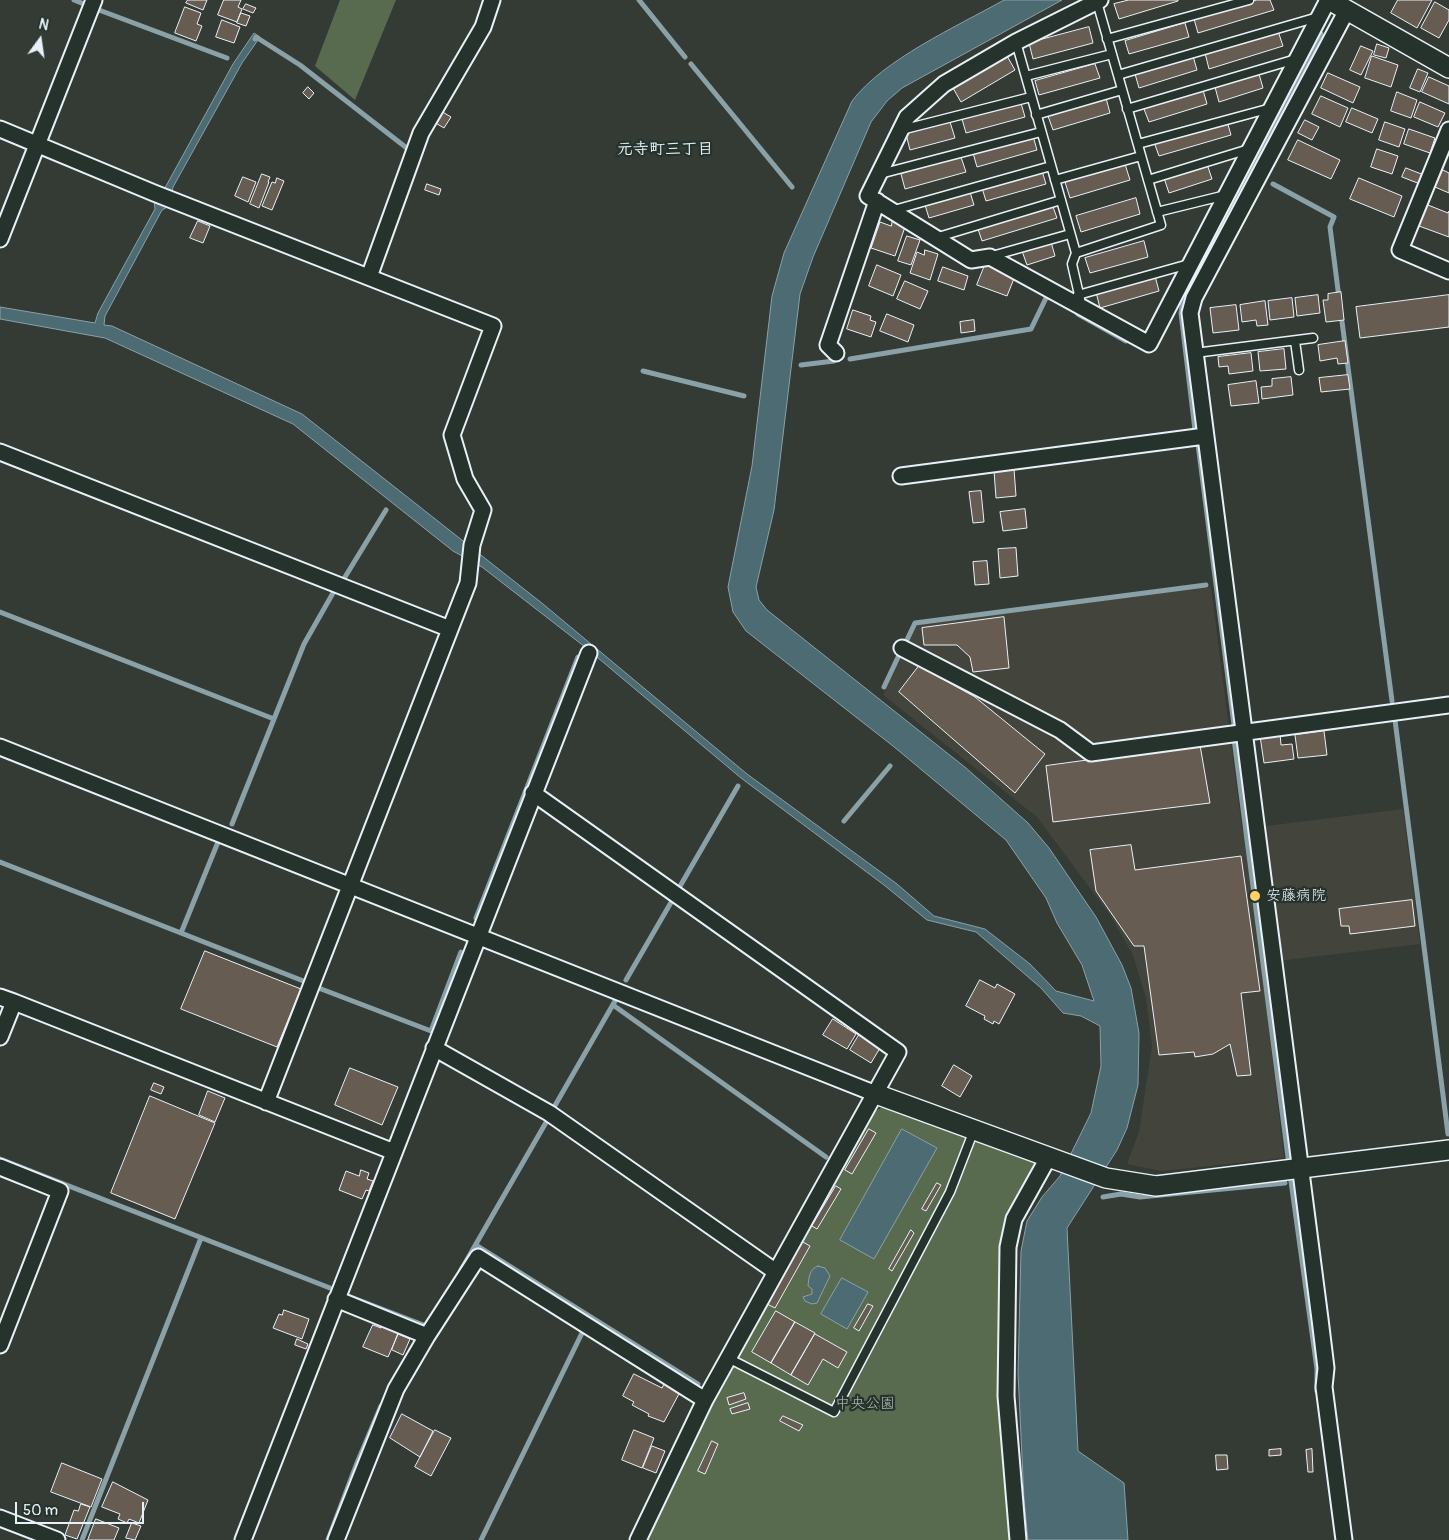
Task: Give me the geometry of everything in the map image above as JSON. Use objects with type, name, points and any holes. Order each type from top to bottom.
[{"type":"street","points":[[0,239],[94,0]]},
{"type":"street","points":[[369,277],[421,133],[483,27],[492,0]]},
{"type":"street","points":[[1100,1],[1016,42],[944,84],[908,117],[868,196],[971,260],[990,257],[1149,344],[1328,0],[1449,68]]},
{"type":"street","points":[[1344,1540],[1324,1387],[1326,1368],[1322,1338],[1293,1169],[1244,731],[1190,313],[1194,298],[1347,10]]},
{"type":"street","points":[[0,129],[37,144],[53,153],[493,326],[452,435],[465,479],[483,510],[472,545],[468,583],[266,1102]]},
{"type":"street","points":[[1449,130],[1400,250],[1449,270]]},
{"type":"street","points":[[836,353],[828,345],[877,201]]},
{"type":"street","points":[[901,476],[1206,436]]},
{"type":"street","points":[[0,452],[450,628]]},
{"type":"street","points":[[902,648],[1060,730],[1091,753],[1449,705]]},
{"type":"street","points":[[243,1540],[477,935],[589,653]]},
{"type":"street","points":[[0,747],[350,884],[876,1094],[1106,1178],[1156,1186],[1449,1150]]},
{"type":"street","points":[[533,793],[898,1052],[705,1400],[638,1540]]},
{"type":"street","points":[[0,1037],[7,1000],[394,1152]]},
{"type":"street","points":[[434,1048],[549,1113],[776,1272]]},
{"type":"street","points":[[1018,1540],[1006,1396],[1008,1247],[1014,1219],[1056,1161]]},
{"type":"street","points":[[0,1167],[60,1191],[0,1345]]},
{"type":"street","points":[[336,1540],[396,1389],[427,1336],[478,1257],[705,1400]]},
{"type":"street","points":[[336,1299],[427,1336]]},
{"type":"street","points":[[0,1518],[57,1540]]},
{"type":"lane","points":[[1108,39],[1249,0]]},
{"type":"lane","points":[[1076,253],[1161,225],[1112,54],[1100,1]]},
{"type":"lane","points":[[1118,75],[1318,17]]},
{"type":"lane","points":[[1016,42],[1076,253],[1072,264],[1078,295],[1087,311]]},
{"type":"lane","points":[[1026,76],[1112,54]]},
{"type":"lane","points":[[1128,108],[1296,59]]},
{"type":"lane","points":[[1036,115],[1122,90]]},
{"type":"lane","points":[[901,130],[1031,97]]},
{"type":"lane","points":[[1138,144],[1272,108]]},
{"type":"lane","points":[[878,175],[1041,132]]},
{"type":"lane","points":[[1148,180],[1251,148]]},
{"type":"lane","points":[[1055,180],[1141,156]]},
{"type":"lane","points":[[892,211],[1051,166]]},
{"type":"lane","points":[[1157,212],[1226,195]]},
{"type":"lane","points":[[935,238],[1061,200]]},
{"type":"lane","points":[[990,257],[1070,234]]},
{"type":"lane","points":[[1078,295],[1191,263]]},
{"type":"lane","points":[[1195,353],[1312,338]]},
{"type":"lane","points":[[1295,341],[1299,370]]},
{"type":"lane","points":[[728,1358],[834,1412],[950,1192],[974,1130]]},
{"type":"shaded area","name":"安藤病院","points":[[1211,587],[1242,829],[1403,809],[1420,944],[1261,963],[1284,1158],[1162,1171],[1127,1164],[1139,1132],[1152,1046],[1146,998],[1133,955],[1110,915],[1037,817],[883,695],[916,625]]},
{"type":"green space","points":[[340,0],[396,0],[355,100],[315,66]]},
{"type":"green space","name":"中央公園","points":[[884,1106],[1034,1163],[1035,1169],[1009,1220],[1012,1540],[646,1540],[726,1376],[872,1113]]},
{"type":"water","points":[[1004,0],[1062,0],[902,88],[887,101],[871,122],[813,257],[800,294],[774,510],[756,587],[759,600],[767,610],[966,768],[1028,823],[1049,848],[1096,917],[1122,965],[1131,988],[1139,1033],[1138,1085],[1127,1128],[1117,1150],[1067,1228],[1078,1451],[1124,1483],[1128,1540],[1028,1540],[1024,1499],[1018,1373],[1021,1251],[1027,1221],[1042,1197],[1060,1176],[1091,1113],[1101,1066],[1100,1026],[1081,1016],[1063,1013],[1041,988],[976,932],[927,920],[884,885],[741,778],[585,647],[482,567],[453,551],[293,424],[105,338],[0,319],[0,307],[95,323],[98,313],[155,209],[154,201],[166,186],[233,64],[254,33],[260,37],[242,63],[173,187],[169,206],[162,210],[105,316],[104,325],[112,326],[302,414],[543,604],[747,774],[897,884],[934,916],[985,929],[1030,964],[1056,991],[1094,1001],[1082,965],[1057,923],[1046,898],[1006,840],[893,746],[746,631],[733,612],[728,587],[752,466],[772,296],[784,253],[852,101],[882,71],[922,45]]},
{"type":"water","points":[[902,1129],[937,1148],[874,1259],[840,1240]]},
{"type":"water","points":[[818,1266],[825,1268],[830,1276],[817,1303],[812,1304],[805,1301],[803,1297],[812,1294],[812,1289],[808,1286],[809,1277],[813,1269]]},
{"type":"water","points":[[842,1278],[868,1292],[847,1329],[821,1314]]},
{"type":"building","points":[[188,0],[207,0],[203,10],[186,3]]},
{"type":"building","points":[[224,0],[241,0],[238,7],[242,9],[237,22],[218,15]]},
{"type":"building","points":[[1129,0],[1178,1],[1119,19],[1114,4]]},
{"type":"building","points":[[1257,0],[1270,0],[1274,10],[1198,33],[1194,19]]},
{"type":"building","points":[[1398,0],[1432,0],[1417,28],[1391,13]]},
{"type":"building","points":[[1435,2],[1449,10],[1449,20],[1439,38],[1421,28]]},
{"type":"building","points":[[246,4],[256,8],[253,13],[243,9]]},
{"type":"building","points":[[185,7],[201,13],[197,24],[202,26],[196,41],[175,33]]},
{"type":"building","points":[[241,13],[250,16],[246,26],[237,23]]},
{"type":"building","points":[[222,20],[240,27],[234,43],[216,37]]},
{"type":"building","points":[[1185,23],[1189,37],[1129,54],[1125,41]]},
{"type":"building","points":[[1089,27],[1093,43],[1033,59],[1029,43]]},
{"type":"building","points":[[1278,31],[1283,46],[1209,69],[1205,53]]},
{"type":"building","points":[[1377,44],[1389,48],[1386,58],[1374,55]]},
{"type":"building","points":[[1361,46],[1373,51],[1361,75],[1350,70]]},
{"type":"building","points":[[1007,56],[1015,70],[961,102],[953,88]]},
{"type":"building","points":[[1193,56],[1197,70],[1139,88],[1135,74]]},
{"type":"building","points":[[1372,56],[1398,65],[1391,87],[1365,78]]},
{"type":"building","points":[[1095,64],[1100,78],[1039,95],[1035,81]]},
{"type":"building","points":[[1418,69],[1428,73],[1420,92],[1410,88]]},
{"type":"building","points":[[1328,73],[1360,87],[1353,103],[1321,88]]},
{"type":"building","points":[[1259,74],[1263,88],[1219,102],[1215,87]]},
{"type":"building","points":[[1429,77],[1449,86],[1449,104],[1422,92]]},
{"type":"building","points":[[308,87],[314,93],[309,99],[303,93]]},
{"type":"building","points":[[1203,90],[1207,104],[1149,122],[1144,109]]},
{"type":"building","points":[[1397,92],[1417,100],[1411,118],[1391,111]]},
{"type":"building","points":[[1321,96],[1348,108],[1340,127],[1312,114]]},
{"type":"building","points":[[1106,98],[1110,113],[1053,130],[1048,116]]},
{"type":"building","points":[[1420,102],[1445,113],[1438,127],[1414,117]]},
{"type":"building","points":[[1021,103],[1025,117],[966,133],[962,119]]},
{"type":"building","points":[[1352,108],[1378,119],[1372,133],[1346,122]]},
{"type":"building","points":[[441,111],[451,117],[444,128],[434,122]]},
{"type":"building","points":[[1305,120],[1319,127],[1312,140],[1298,133]]},
{"type":"building","points":[[1227,121],[1231,135],[1159,156],[1154,142]]},
{"type":"building","points":[[950,122],[955,138],[910,150],[906,134]]},
{"type":"building","points":[[1385,122],[1405,129],[1399,147],[1379,140]]},
{"type":"building","points":[[1409,129],[1435,138],[1430,153],[1404,144]]},
{"type":"building","points":[[1033,136],[1037,150],[977,167],[973,153]]},
{"type":"building","points":[[1298,140],[1340,160],[1331,179],[1288,160]]},
{"type":"building","points":[[1377,149],[1398,156],[1392,174],[1371,167]]},
{"type":"building","points":[[961,157],[966,172],[905,189],[901,174]]},
{"type":"building","points":[[1125,164],[1130,180],[1070,198],[1065,182]]},
{"type":"building","points":[[1207,164],[1212,179],[1169,193],[1164,178]]},
{"type":"building","points":[[1406,168],[1424,175],[1420,184],[1402,177]]},
{"type":"building","points":[[1443,170],[1449,173],[1449,193],[1435,187]]},
{"type":"building","points":[[1042,171],[1046,184],[986,201],[982,188]]},
{"type":"building","points":[[262,174],[270,177],[259,208],[250,204]]},
{"type":"building","points":[[243,177],[256,182],[248,202],[235,196]]},
{"type":"building","points":[[277,178],[284,181],[272,210],[262,206],[272,182],[275,183]]},
{"type":"building","points":[[1359,178],[1402,196],[1394,217],[1350,199]]},
{"type":"building","points":[[427,184],[441,189],[439,195],[425,190]]},
{"type":"building","points":[[970,192],[974,205],[929,218],[925,205]]},
{"type":"building","points":[[1136,198],[1140,214],[1081,232],[1076,216]]},
{"type":"building","points":[[1052,204],[1057,218],[982,241],[977,226]]},
{"type":"building","points":[[1428,205],[1448,213],[1449,211],[1449,237],[1419,226]]},
{"type":"building","points":[[893,219],[906,224],[895,256],[871,248],[880,222],[891,226]]},
{"type":"building","points":[[198,221],[210,226],[203,243],[190,238]]},
{"type":"building","points":[[907,236],[920,240],[911,265],[898,261]]},
{"type":"building","points":[[1144,241],[1148,257],[1090,273],[1085,258]]},
{"type":"building","points":[[1051,242],[1055,256],[1027,265],[1022,251]]},
{"type":"building","points":[[925,250],[938,254],[930,280],[910,273],[917,252],[924,255]]},
{"type":"building","points":[[877,265],[901,275],[893,296],[869,286]]},
{"type":"building","points":[[985,265],[1015,276],[1007,296],[977,285]]},
{"type":"building","points":[[943,267],[968,276],[964,290],[938,281]]},
{"type":"building","points":[[1155,276],[1159,291],[1100,308],[1096,292]]},
{"type":"building","points":[[905,281],[928,291],[920,309],[897,299]]},
{"type":"building","points":[[1341,292],[1344,320],[1326,322],[1323,300],[1328,300],[1328,294]]},
{"type":"building","points":[[1318,295],[1320,313],[1297,316],[1295,298]]},
{"type":"building","points":[[1449,295],[1449,327],[1360,338],[1356,307]]},
{"type":"building","points":[[1292,298],[1294,317],[1270,320],[1268,301]]},
{"type":"building","points":[[1265,301],[1268,325],[1257,326],[1256,320],[1242,322],[1240,305]]},
{"type":"building","points":[[1236,305],[1239,330],[1213,333],[1210,308]]},
{"type":"building","points":[[853,310],[871,316],[870,320],[876,322],[871,337],[847,329]]},
{"type":"building","points":[[887,314],[914,325],[908,342],[880,331]]},
{"type":"building","points":[[974,320],[975,331],[961,333],[960,322]]},
{"type":"building","points":[[1345,341],[1348,363],[1338,364],[1337,358],[1320,361],[1318,345]]},
{"type":"building","points":[[1284,349],[1286,369],[1260,371],[1258,352]]},
{"type":"building","points":[[1251,353],[1253,371],[1229,374],[1228,366],[1219,367],[1218,357]]},
{"type":"building","points":[[1348,375],[1350,389],[1321,392],[1319,378]]},
{"type":"building","points":[[1291,377],[1293,395],[1262,399],[1261,387],[1272,386],[1272,379]]},
{"type":"building","points":[[1256,381],[1259,403],[1231,406],[1228,385]]},
{"type":"building","points":[[1014,469],[1016,496],[996,498],[994,471]]},
{"type":"building","points":[[981,491],[984,522],[973,523],[969,492]]},
{"type":"building","points":[[1025,509],[1027,528],[1003,531],[1000,512]]},
{"type":"building","points":[[1016,548],[1018,576],[1000,578],[998,549]]},
{"type":"building","points":[[987,561],[989,584],[975,585],[973,562]]},
{"type":"building","points":[[1004,617],[1009,668],[973,672],[970,657],[957,645],[924,645],[922,628]]},
{"type":"building","points":[[919,666],[975,697],[1045,754],[1015,793],[899,692]]},
{"type":"building","points":[[1324,731],[1327,755],[1298,758],[1295,735]]},
{"type":"building","points":[[1280,733],[1281,745],[1292,744],[1294,759],[1264,763],[1260,736]]},
{"type":"building","points":[[1200,745],[1210,803],[1053,822],[1046,766]]},
{"type":"building","points":[[1131,845],[1135,870],[1241,856],[1260,991],[1241,993],[1251,1075],[1237,1076],[1230,1044],[1213,1054],[1195,1057],[1194,1052],[1159,1055],[1144,946],[1134,946],[1096,891],[1090,850]]},
{"type":"building","points":[[1412,900],[1415,926],[1350,934],[1349,926],[1341,926],[1339,909]]},
{"type":"building","points":[[205,951],[301,989],[277,1047],[181,1009]]},
{"type":"building","points":[[980,980],[995,988],[997,984],[1015,994],[999,1024],[994,1021],[993,1024],[984,1019],[985,1016],[966,1006]]},
{"type":"building","points":[[833,1019],[856,1034],[847,1049],[823,1035]]},
{"type":"building","points":[[859,1035],[880,1048],[871,1063],[850,1050]]},
{"type":"building","points":[[954,1065],[972,1076],[960,1097],[942,1086]]},
{"type":"building","points":[[350,1068],[398,1087],[382,1125],[335,1105]]},
{"type":"building","points":[[154,1083],[164,1087],[161,1094],[151,1090]]},
{"type":"building","points":[[208,1091],[225,1098],[215,1122],[199,1115]]},
{"type":"building","points":[[150,1096],[215,1123],[175,1219],[111,1193]]},
{"type":"building","points":[[869,1129],[876,1133],[852,1174],[845,1170]]},
{"type":"building","points":[[361,1170],[369,1173],[367,1179],[373,1181],[369,1191],[366,1190],[362,1199],[339,1190],[346,1171],[359,1176]]},
{"type":"building","points":[[937,1183],[941,1185],[926,1211],[922,1209]]},
{"type":"building","points":[[836,1186],[841,1189],[817,1229],[812,1226]]},
{"type":"building","points":[[911,1230],[914,1233],[892,1271],[889,1269]]},
{"type":"building","points":[[803,1242],[810,1246],[775,1308],[767,1304]]},
{"type":"building","points":[[868,1304],[873,1306],[859,1331],[854,1328]]},
{"type":"building","points":[[284,1310],[309,1319],[302,1339],[273,1328],[279,1314],[282,1315]]},
{"type":"building","points":[[776,1311],[795,1322],[771,1363],[752,1352]]},
{"type":"building","points":[[795,1322],[815,1333],[791,1375],[771,1363]]},
{"type":"building","points":[[373,1325],[381,1328],[382,1325],[399,1332],[388,1357],[363,1347]]},
{"type":"building","points":[[398,1334],[410,1339],[403,1355],[392,1350]]},
{"type":"building","points":[[815,1334],[847,1352],[838,1368],[823,1359],[808,1385],[791,1375]]},
{"type":"building","points":[[297,1339],[308,1344],[306,1349],[295,1345]]},
{"type":"building","points":[[634,1374],[662,1388],[664,1384],[680,1392],[664,1422],[648,1416],[649,1414],[632,1405],[634,1402],[623,1396]]},
{"type":"building","points":[[744,1393],[746,1399],[729,1405],[727,1398]]},
{"type":"building","points":[[748,1403],[750,1409],[732,1414],[730,1409]]},
{"type":"building","points":[[402,1414],[433,1431],[420,1457],[390,1438]]},
{"type":"building","points":[[783,1416],[803,1425],[799,1431],[780,1421]]},
{"type":"building","points":[[435,1430],[451,1438],[431,1476],[415,1467]]},
{"type":"building","points":[[634,1430],[654,1438],[642,1468],[622,1460]]},
{"type":"building","points":[[712,1441],[718,1444],[705,1474],[698,1471]]},
{"type":"building","points":[[652,1446],[665,1451],[656,1473],[643,1468]]},
{"type":"building","points":[[1281,1449],[1281,1455],[1269,1456],[1269,1450]]},
{"type":"building","points":[[1312,1449],[1313,1472],[1308,1472],[1306,1450]]},
{"type":"building","points":[[1216,1455],[1227,1455],[1228,1469],[1217,1470]]},
{"type":"building","points":[[62,1463],[102,1479],[91,1507],[51,1492]]},
{"type":"building","points":[[113,1482],[148,1500],[139,1523],[129,1519],[127,1523],[118,1519],[120,1514],[102,1507]]},
{"type":"building","points":[[81,1504],[90,1507],[77,1539],[65,1535],[74,1510],[78,1511]]},
{"type":"building","points":[[96,1519],[119,1528],[114,1540],[88,1540]]},
{"type":"building","points":[[132,1523],[141,1526],[135,1540],[126,1538]]},
{"type":"waterway","points":[[74,0],[84,4]]},
{"type":"waterway","points":[[639,0],[685,57]]},
{"type":"waterway","points":[[99,10],[227,58]]},
{"type":"waterway","points":[[1195,430],[1181,313],[1183,301],[1321,34]]},
{"type":"waterway","points":[[255,39],[256,37],[300,65],[408,149]]},
{"type":"waterway","points":[[691,64],[792,187]]},
{"type":"waterway","points":[[1273,184],[1334,217],[1330,227],[1339,298]]},
{"type":"waterway","points":[[850,359],[1031,329],[1047,296],[1051,298]]},
{"type":"waterway","points":[[1078,314],[1126,341]]},
{"type":"waterway","points":[[1341,314],[1392,701]]},
{"type":"waterway","points":[[801,365],[834,361]]},
{"type":"waterway","points":[[643,371],[744,396]]},
{"type":"waterway","points":[[1198,444],[1234,725]]},
{"type":"waterway","points":[[345,577],[386,510]]},
{"type":"waterway","points":[[905,644],[915,623],[1206,585]]},
{"type":"waterway","points":[[232,824],[304,644],[333,593]]},
{"type":"waterway","points":[[0,612],[274,719]]},
{"type":"waterway","points":[[884,687],[900,653]]},
{"type":"waterway","points":[[476,918],[578,657]]},
{"type":"waterway","points":[[1395,720],[1448,1134]]},
{"type":"waterway","points":[[1234,739],[1289,1165]]},
{"type":"waterway","points":[[844,821],[890,766]]},
{"type":"waterway","points":[[679,888],[738,786]]},
{"type":"waterway","points":[[181,933],[218,842]]},
{"type":"waterway","points":[[0,862],[306,982]]},
{"type":"waterway","points":[[626,980],[673,899]]},
{"type":"waterway","points":[[316,987],[431,1031],[461,952]]},
{"type":"waterway","points":[[553,1109],[615,1001]]},
{"type":"waterway","points":[[613,1005],[826,1157]]},
{"type":"waterway","points":[[461,1270],[548,1119]]},
{"type":"waterway","points":[[0,1159],[330,1288]]},
{"type":"waterway","points":[[1290,1174],[1317,1369],[1317,1391]]},
{"type":"waterway","points":[[1103,1197],[1121,1194],[1140,1197],[1285,1183]]},
{"type":"waterway","points":[[82,1540],[201,1238]]},
{"type":"waterway","points":[[476,1245],[698,1384]]},
{"type":"waterway","points":[[348,1296],[426,1326],[429,1322]]},
{"type":"waterway","points":[[481,1540],[583,1331]]},
{"type":"waterway","points":[[328,1540],[381,1406]]},
{"type":"place","name":"安藤病院","points":[[1255,896]]},
{"type":"district","name":"元寺町三丁目","points":[[665,150]]}]
